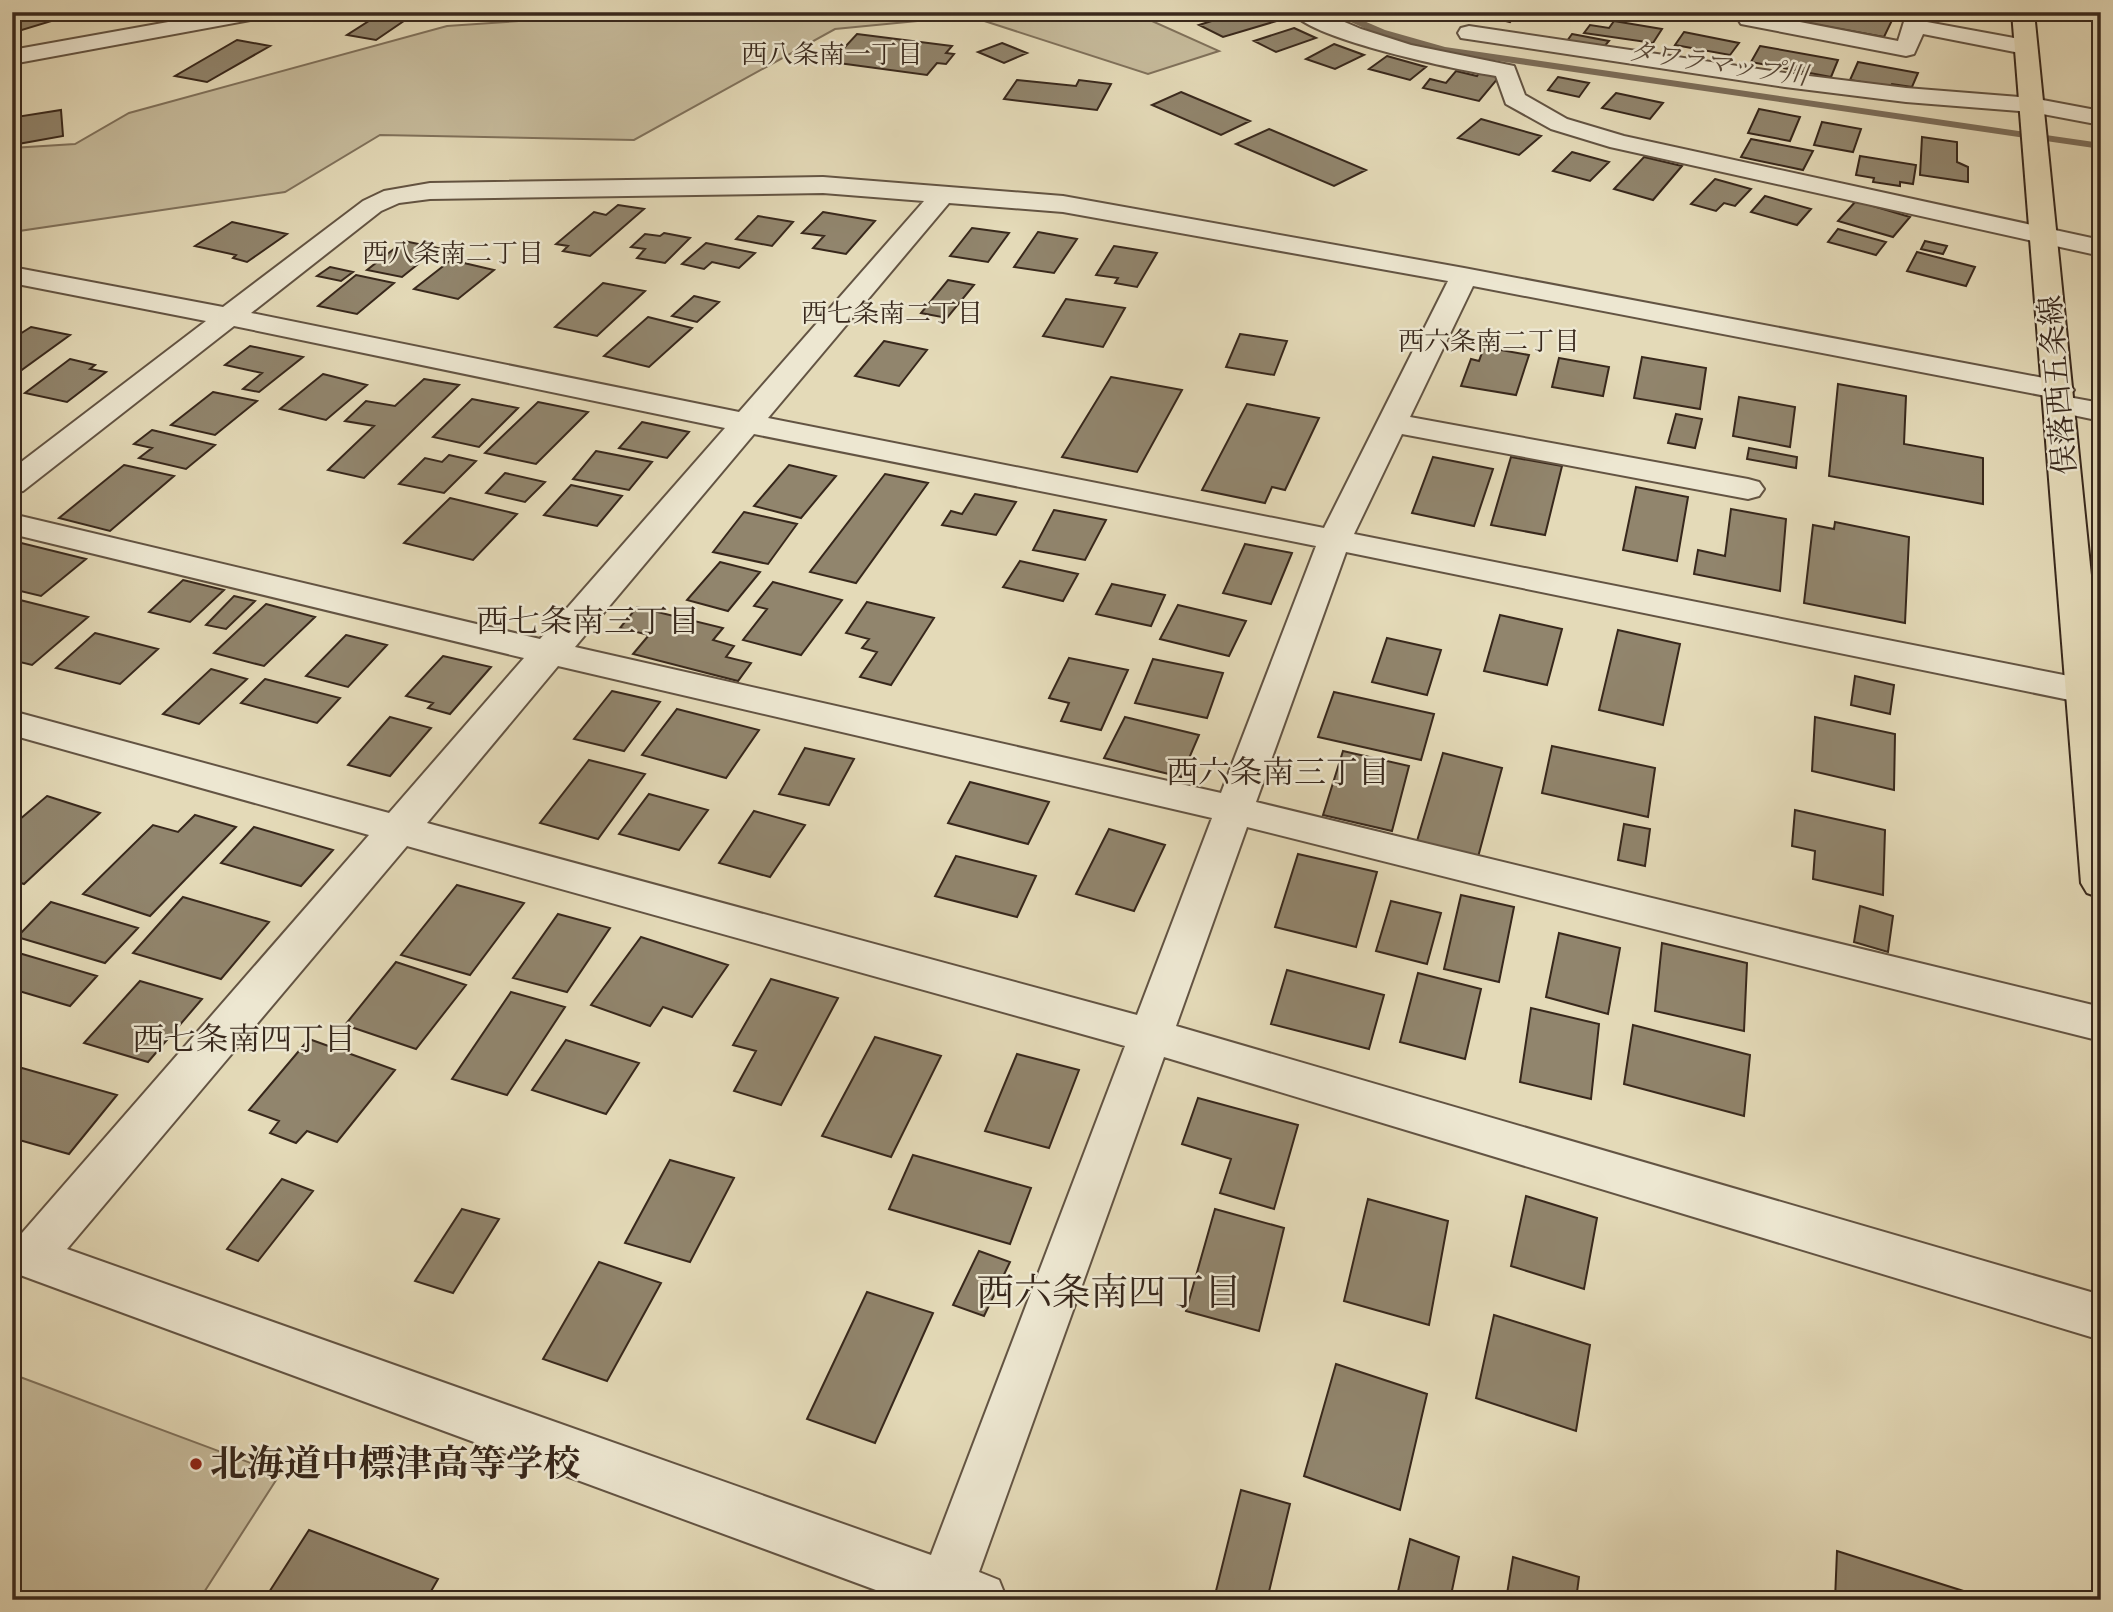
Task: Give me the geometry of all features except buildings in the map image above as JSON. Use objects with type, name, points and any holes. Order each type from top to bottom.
[{"type":"main road","name":"俣落西五条線","points":[[2023,12],[2091,711],[2101,883]]},
{"type":"street","points":[[12,57],[261,12]]},
{"type":"street","points":[[1303,12],[1376,44],[1430,58],[1506,71],[1514,99],[1559,124],[1619,142],[2101,248]]},
{"type":"street","points":[[1749,19],[1906,49],[1917,19],[2025,47]]},
{"type":"street","points":[[1469,33],[1785,80],[2033,112],[2101,118]]},
{"type":"street","points":[[12,484],[372,206],[393,196],[443,191],[822,185],[1063,204],[1464,276],[2059,397],[2101,412]]},
{"type":"street","points":[[943,194],[397,830],[22,1254],[963,1593],[1151,1036],[1335,538],[1464,276]]},
{"type":"street","points":[[12,275],[228,315],[747,423],[1335,538],[2091,711]]},
{"type":"street","points":[[1392,423],[1748,489]]},
{"type":"street","points":[[12,524],[550,653],[1234,810],[2101,1024]]},
{"type":"street","points":[[12,723],[1151,1036],[2101,1318]]},
{"type":"shaded area","points":[[568,12],[1132,12],[1219,51],[1148,74],[969,16],[835,29],[634,140],[380,135],[285,192],[12,232],[12,148],[75,144],[129,113],[447,26],[548,19]]},
{"type":"shaded area","points":[[12,1374],[280,1474],[199,1600],[12,1600]]},
{"type":"waterway","name":"タワラマップ川","points":[[1334,12],[1381,32],[1444,50],[2101,146]]},
{"type":"place","name":"北海道中標津高等学校","points":[[196,1464]]},
{"type":"district","name":"西八条南一丁目","points":[[832,55]]},
{"type":"district","name":"西八条南二丁目","points":[[453,254]]},
{"type":"district","name":"西七条南二丁目","points":[[892,314]]},
{"type":"district","name":"西六条南二丁目","points":[[1489,342]]},
{"type":"district","name":"西七条南三丁目","points":[[588,622]]},
{"type":"district","name":"西六条南三丁目","points":[[1278,773]]},
{"type":"district","name":"西七条南四丁目","points":[[244,1040]]},
{"type":"district","name":"西六条南四丁目","points":[[1109,1293]]}]
